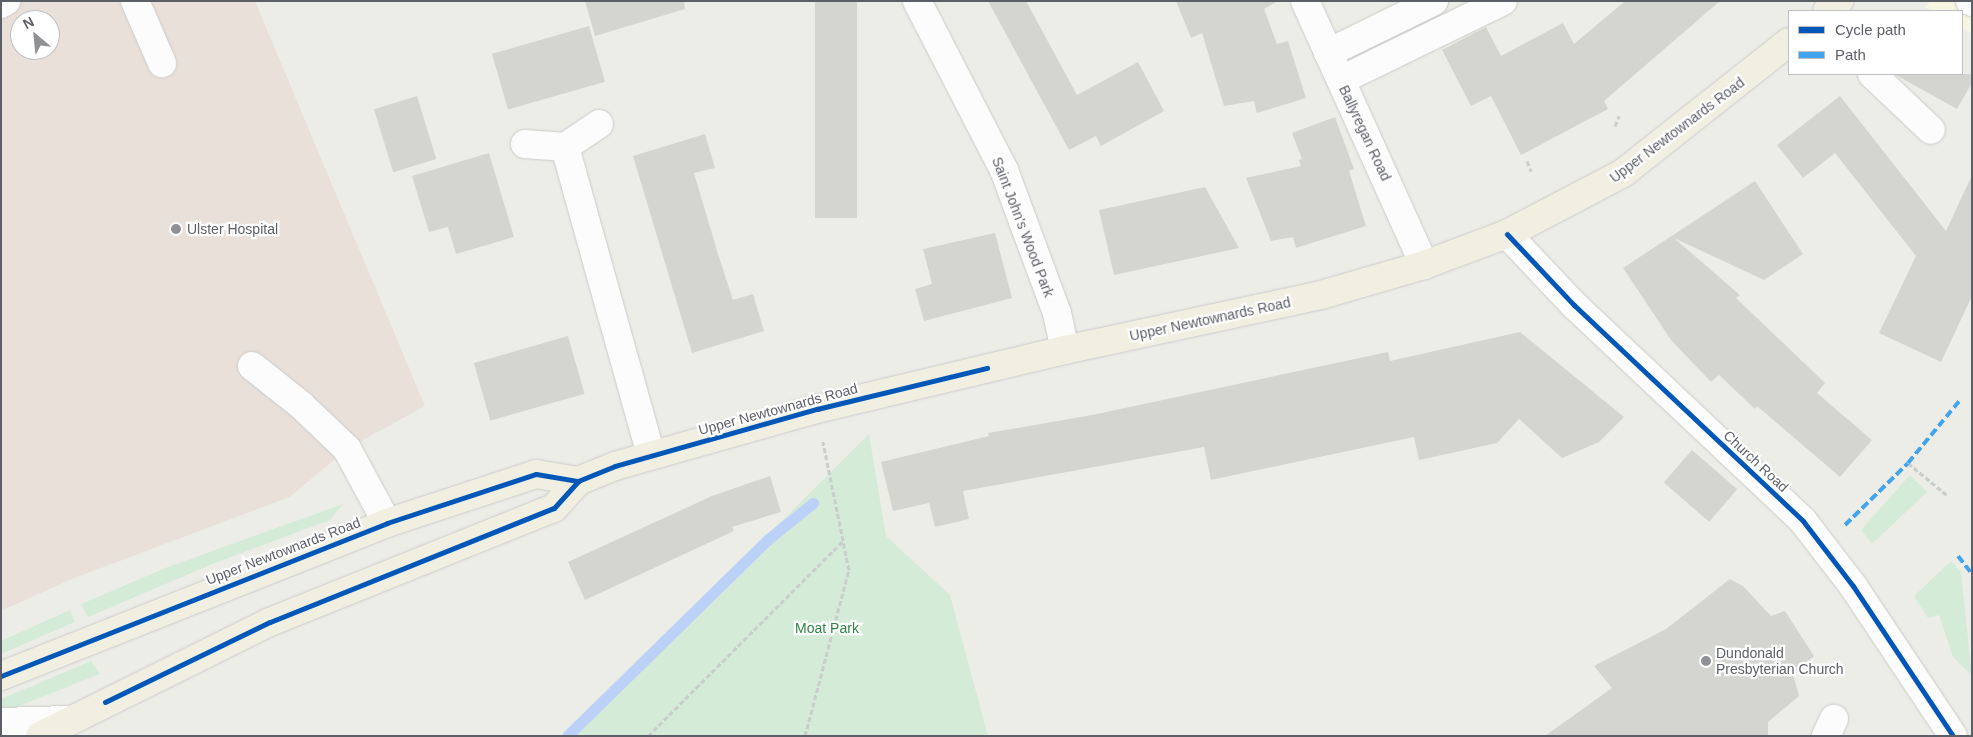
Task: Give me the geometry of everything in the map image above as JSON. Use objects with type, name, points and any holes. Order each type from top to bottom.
[{"type":"highway","points":[[1827,10],[1839,1]]},
{"type":"highway","name":"Upper Newtownards Road","points":[[40,736],[68,720],[270,622],[554,508],[578,481],[651,454],[817,409],[1065,350],[1321,295],[1424,265],[1507,234],[1623,173],[1788,43]]},
{"type":"highway","name":"Upper Newtownards Road","points":[[1,676],[387,522],[536,474],[578,481]]},
{"type":"street","points":[[1,4],[6,1]]},
{"type":"street","points":[[136,1],[162,62]]},
{"type":"street","name":"Saint John's Wood Park","points":[[917,1],[1004,170],[1057,313],[1065,350]]},
{"type":"street","name":"Ballyregan Road","points":[[1305,1],[1424,265]]},
{"type":"street","points":[[1328,53],[1434,1]]},
{"type":"street","points":[[1341,80],[1503,1]]},
{"type":"street","points":[[1873,75],[1931,130]]},
{"type":"street","points":[[525,144],[565,147],[599,124]]},
{"type":"street","points":[[565,147],[651,454]]},
{"type":"street","name":"Church Road","points":[[1507,234],[1574,305],[1803,521],[1853,586],[1953,736]]},
{"type":"street","points":[[252,366],[301,404],[347,449],[387,522]]},
{"type":"street","points":[[1,722],[68,720]]},
{"type":"path","points":[[1615,126],[1619,116]]},
{"type":"path","points":[[1527,161],[1531,171]]},
{"type":"path","points":[[805,736],[849,570],[817,409]]},
{"type":"path","points":[[1908,462],[1947,495]]},
{"type":"path","points":[[648,736],[844,540]]},
{"type":"shaded area","name":"Ulster Hospital","points":[[1,1],[255,1],[425,406],[347,449],[290,497],[72,579],[1,611]]},
{"type":"shaded area","points":[[1931,1],[1972,1],[1972,34],[1963,29],[1963,10],[1931,10],[1925,7]]},
{"type":"green space","name":"Moat Park","points":[[869,434],[886,536],[950,595],[988,736],[566,736]]},
{"type":"green space","points":[[1910,475],[1927,492],[1872,544],[1861,530]]},
{"type":"green space","points":[[343,504],[330,520],[215,563],[88,617],[81,604],[168,567]]},
{"type":"green space","points":[[1951,561],[1961,572],[1972,676],[1953,657],[1939,615],[1928,618],[1914,596]]},
{"type":"green space","points":[[70,610],[75,622],[1,654],[1,641]]},
{"type":"green space","points":[[91,661],[100,674],[1,713],[1,699]]},
{"type":"building","points":[[585,1],[684,1],[685,9],[595,36]]},
{"type":"building","points":[[815,1],[857,1],[857,218],[815,218]]},
{"type":"building","points":[[988,1],[1026,1],[1077,95],[1138,62],[1164,111],[1101,146],[1096,136],[1069,150]]},
{"type":"building","points":[[1176,1],[1278,1],[1264,9],[1277,44],[1288,41],[1306,98],[1257,113],[1254,101],[1224,106],[1202,33],[1191,38]]},
{"type":"building","points":[[1625,1],[1720,1],[1604,101],[1608,109],[1521,155],[1491,96],[1471,106],[1442,50],[1486,27],[1501,56],[1563,23],[1574,44]]},
{"type":"building","points":[[589,26],[605,82],[508,110],[492,54]]},
{"type":"building","points":[[1972,74],[1972,83],[1957,109],[1896,75]]},
{"type":"building","points":[[417,96],[436,159],[393,172],[374,109]]},
{"type":"building","points":[[1840,96],[1946,231],[1972,175],[1972,296],[1941,362],[1879,333],[1916,256],[1835,153],[1803,178],[1777,145]]},
{"type":"building","points":[[1335,117],[1354,169],[1349,171],[1366,226],[1296,248],[1293,237],[1271,241],[1246,178],[1301,166],[1299,160],[1302,159],[1292,133]]},
{"type":"building","points":[[705,134],[715,168],[694,173],[718,254],[733,300],[753,294],[764,331],[692,353],[633,156]]},
{"type":"building","points":[[489,153],[514,237],[456,254],[448,227],[429,232],[412,176]]},
{"type":"building","points":[[1755,181],[1803,254],[1764,280],[1674,238],[1740,295],[1736,298],[1825,383],[1817,393],[1872,440],[1840,477],[1757,406],[1755,409],[1719,375],[1711,382],[1671,340],[1623,268]]},
{"type":"building","points":[[1205,187],[1239,248],[1114,275],[1099,210]]},
{"type":"building","points":[[995,233],[1012,298],[924,321],[915,289],[932,284],[923,249]]},
{"type":"building","points":[[1520,332],[1624,417],[1599,442],[1562,458],[1519,419],[1497,443],[1419,460],[1414,437],[1211,480],[1204,447],[963,491],[969,519],[935,527],[929,503],[893,511],[881,462],[989,436],[988,433],[1092,415],[1388,352],[1390,361]]},
{"type":"building","points":[[568,336],[585,394],[490,421],[474,363]]},
{"type":"building","points":[[1692,450],[1737,489],[1709,522],[1664,482]]},
{"type":"building","points":[[770,476],[781,512],[732,527],[734,531],[585,600],[568,562],[712,496]]},
{"type":"building","name":"Dundonald Presbyterian Church","points":[[1730,579],[1743,586],[1771,616],[1785,611],[1814,656],[1793,674],[1799,696],[1768,722],[1768,736],[1545,736],[1612,688],[1594,666],[1666,629]]},
{"type":"waterway","points":[[567,736],[767,540],[813,503]]},
{"type":"marked path","points":[[1845,525],[1908,463],[1961,399]]},
{"type":"marked path","points":[[1958,556],[1972,574]]},
{"type":"cycle path","points":[[1507,234],[1574,305],[1803,521],[1853,586],[1953,736]]},
{"type":"cycle path","points":[[105,702],[270,622],[554,508],[578,481],[615,466],[817,409],[987,368]]},
{"type":"cycle path","points":[[1,676],[387,523],[536,474],[578,481]]},
{"type":"place","name":"Ulster Hospital","points":[[176,229]]},
{"type":"place","name":"Dundonald Presbyterian Church","points":[[1706,661]]}]
